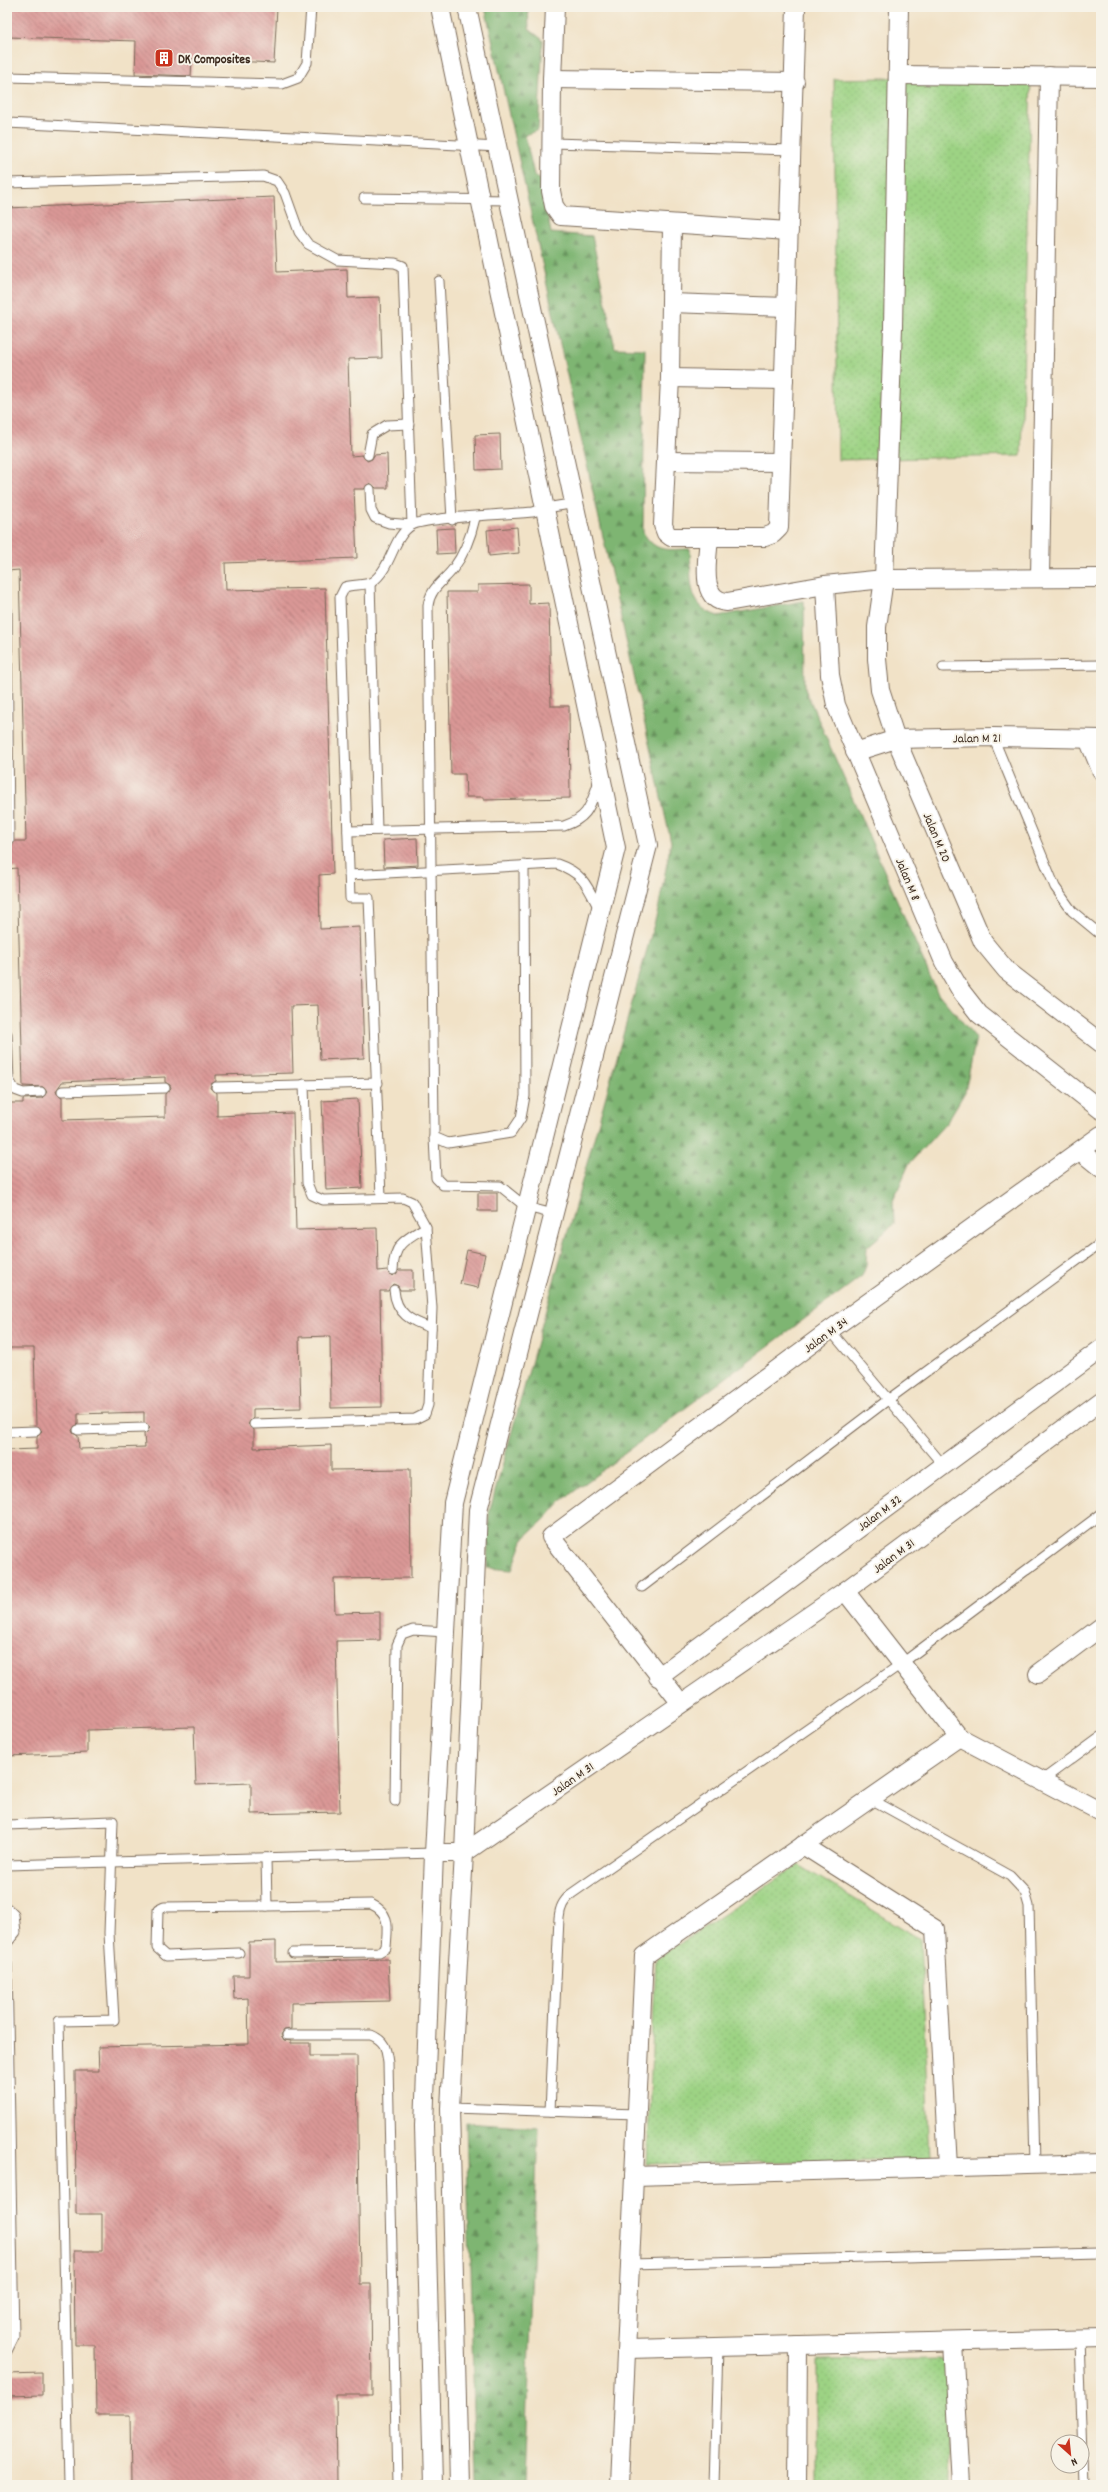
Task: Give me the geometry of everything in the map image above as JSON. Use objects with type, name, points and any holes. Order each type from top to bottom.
[{"type":"street","points":[[433,2485],[424,2126],[434,1854],[453,1503],[616,848],[440,7]]},
{"type":"street","points":[[459,2485],[450,2108],[464,1853],[478,1510],[648,845],[576,503],[499,147],[467,7]]},
{"type":"street","points":[[555,7],[552,79],[551,191],[554,206],[561,216],[789,231]]},
{"type":"street","points":[[672,224],[670,378],[663,525],[666,533],[672,537],[765,538],[773,534],[779,528],[793,150],[796,7]]},
{"type":"street","name":"Jalan M 20","points":[[899,7],[884,579],[877,627],[876,659],[880,690],[896,739],[984,942],[994,958],[1006,970],[1101,1043]]},
{"type":"street","points":[[898,75],[1101,77]]},
{"type":"street","points":[[1040,577],[1048,76]]},
{"type":"street","points":[[552,79],[795,82]]},
{"type":"street","points":[[671,303],[786,307]]},
{"type":"street","points":[[670,378],[784,380]]},
{"type":"street","points":[[667,461],[781,462]]},
{"type":"street","points":[[709,537],[708,587],[711,595],[718,601],[727,602],[825,585],[884,579],[1040,577],[1101,578]]},
{"type":"street","name":"Jalan M 8","points":[[825,585],[830,675],[836,705],[944,962],[961,991],[979,1014],[1101,1110]]},
{"type":"street","name":"Jalan M 21","points":[[855,752],[896,739],[993,737],[1094,739]]},
{"type":"street","points":[[1094,739],[1101,770]]},
{"type":"street","name":"Jalan M 34","points":[[658,1677],[552,1537],[830,1330],[1101,1135]]},
{"type":"street","points":[[1080,1151],[1101,1168]]},
{"type":"street","name":"Jalan M 32","points":[[658,1677],[1101,1349]]},
{"type":"street","name":"Jalan M 31","points":[[464,1853],[680,1702],[845,1591],[1101,1401]]},
{"type":"street","points":[[845,1591],[959,1737],[1101,1812]]},
{"type":"street","points":[[1038,1674],[1101,1627]]},
{"type":"street","points":[[658,1677],[680,1702]]},
{"type":"street","points":[[620,2485],[644,1956],[869,1798],[959,1737]]},
{"type":"street","points":[[802,1845],[935,1929],[948,2167]]},
{"type":"street","points":[[434,1854],[464,1853]]},
{"type":"street","points":[[634,2176],[1101,2163]]},
{"type":"street","points":[[627,2349],[1101,2338]]},
{"type":"street","points":[[953,2342],[960,2485]]},
{"type":"street","points":[[797,2485],[798,2345]]},
{"type":"lane","points":[[7,77],[282,84],[298,78],[307,63],[311,7]]},
{"type":"lane","points":[[7,123],[499,147]]},
{"type":"lane","points":[[552,143],[793,150]]},
{"type":"lane","points":[[7,183],[263,176],[277,181],[285,193],[299,232],[308,244],[337,260],[395,263],[403,266],[412,525],[401,537],[384,571],[370,583],[345,587],[340,597],[350,898],[369,898],[382,1197]]},
{"type":"lane","points":[[364,198],[510,200]]},
{"type":"lane","points":[[439,281],[452,520]]},
{"type":"lane","points":[[368,455],[372,434],[387,425],[409,424]]},
{"type":"lane","points":[[370,489],[371,510],[375,518],[389,523],[412,525],[533,512],[546,508],[576,503]]},
{"type":"lane","points":[[475,518],[462,556],[429,596],[434,1137],[436,1178],[443,1185],[500,1186],[526,1208],[554,1214]]},
{"type":"lane","points":[[370,583],[377,830]]},
{"type":"lane","points":[[7,610],[9,841]]},
{"type":"lane","points":[[943,667],[1101,665]]},
{"type":"lane","points":[[993,737],[1055,887],[1072,911],[1101,935]]},
{"type":"lane","points":[[348,831],[564,826],[578,820],[589,809],[601,776]]},
{"type":"lane","points":[[349,875],[557,864],[574,870],[587,884],[600,912]]},
{"type":"lane","points":[[434,1137],[448,1143],[511,1133],[521,1118],[525,1096],[524,865]]},
{"type":"lane","points":[[7,1034],[9,1080],[15,1090],[23,1093],[42,1092]]},
{"type":"lane","points":[[216,1087],[378,1083]]},
{"type":"lane","points":[[254,1424],[415,1419],[425,1414],[428,1405],[432,1308],[426,1227],[412,1202],[403,1198],[382,1197],[323,1200],[312,1195],[307,1184],[304,1084]]},
{"type":"lane","points":[[62,1092],[165,1088]]},
{"type":"lane","points":[[393,1270],[394,1255],[402,1241],[426,1227]]},
{"type":"lane","points":[[642,1587],[889,1399],[1101,1243]]},
{"type":"lane","points":[[394,1290],[399,1310],[414,1322],[431,1328]]},
{"type":"lane","points":[[830,1330],[943,1465]]},
{"type":"lane","points":[[78,1430],[144,1428]]},
{"type":"lane","points":[[7,1432],[36,1431]]},
{"type":"lane","points":[[550,2111],[559,1918],[560,1908],[564,1901],[577,1890],[901,1664],[1101,1514]]},
{"type":"lane","points":[[396,1801],[397,1645],[402,1634],[413,1630],[446,1632]]},
{"type":"lane","points":[[1041,1781],[1101,1737]]},
{"type":"lane","points":[[869,1798],[1010,1876],[1025,1892],[1029,1906],[1035,2165]]},
{"type":"lane","points":[[7,1825],[113,1821],[114,1844],[110,1863],[109,1933],[114,2020],[59,2021],[69,2485]]},
{"type":"lane","points":[[7,1865],[434,1854]]},
{"type":"lane","points":[[266,1858],[267,1906]]},
{"type":"lane","points":[[239,1953],[166,1956],[162,1954],[157,1948],[158,1910],[164,1907],[371,1904],[381,1908],[387,1919],[386,1948],[379,1952],[293,1953]]},
{"type":"lane","points":[[7,1908],[14,1915],[16,1932],[7,1943]]},
{"type":"lane","points":[[7,1964],[14,2337],[7,2351]]},
{"type":"lane","points":[[287,2035],[371,2034],[381,2039],[386,2046],[388,2062],[397,2485]]},
{"type":"lane","points":[[450,2108],[637,2114]]},
{"type":"lane","points":[[630,2264],[1101,2252]]},
{"type":"lane","points":[[1079,2339],[1084,2485]]},
{"type":"lane","points":[[714,2485],[718,2347]]},
{"type":"green space","points":[[485,7],[528,7],[529,29],[543,40],[538,130],[525,135],[534,175],[541,180],[551,233],[592,236],[615,348],[645,349],[643,532],[653,544],[663,549],[690,549],[691,580],[695,598],[707,611],[718,616],[804,601],[805,689],[937,992],[976,1038],[965,1092],[947,1122],[909,1164],[893,1201],[894,1224],[867,1247],[866,1266],[862,1276],[560,1502],[546,1518],[524,1538],[512,1570],[487,1568],[489,1513],[658,910],[671,842]]},
{"type":"green space","points":[[1031,75],[1021,456],[838,460],[834,79]]},
{"type":"green space","points":[[799,1865],[920,1939],[930,2159],[647,2164],[656,1959]]},
{"type":"green space","points":[[466,2122],[538,2127],[525,2485],[476,2485]]},
{"type":"green space","points":[[948,2359],[948,2485],[817,2485],[817,2360]]},
{"type":"building","name":"DK Composites","points":[[7,7],[277,7],[274,63],[192,59],[191,76],[135,74],[136,41],[7,37]]},
{"type":"building","points":[[274,197],[277,272],[347,269],[348,298],[380,297],[382,358],[348,359],[351,456],[362,455],[367,461],[372,459],[374,455],[387,454],[388,488],[376,488],[370,483],[364,489],[354,489],[357,558],[225,563],[226,590],[325,588],[333,874],[319,875],[320,929],[360,927],[364,1058],[320,1060],[318,1005],[291,1006],[293,1073],[216,1075],[216,1081],[211,1084],[210,1088],[217,1093],[217,1116],[293,1113],[296,1230],[377,1228],[378,1271],[387,1270],[393,1276],[399,1270],[413,1270],[413,1290],[400,1290],[398,1286],[393,1284],[388,1291],[380,1291],[382,1407],[331,1408],[330,1336],[299,1337],[301,1408],[253,1409],[253,1418],[248,1424],[254,1430],[254,1448],[331,1445],[331,1470],[410,1469],[411,1578],[334,1579],[335,1613],[380,1612],[380,1640],[336,1641],[340,1812],[251,1814],[251,1783],[196,1785],[194,1727],[87,1730],[87,1753],[7,1756],[7,1450],[37,1449],[37,1437],[42,1431],[36,1425],[34,1348],[7,1348],[7,1103],[23,1103],[23,1099],[42,1098],[47,1092],[43,1087],[23,1086],[17,868],[7,869],[7,847],[12,846],[15,841],[26,841],[19,570],[7,571],[7,208]],"holes":[[[165,1077],[165,1082],[170,1085],[171,1088],[165,1094],[165,1117],[62,1120],[62,1097],[57,1094],[56,1091],[62,1082]],[[144,1412],[144,1422],[150,1428],[144,1434],[145,1447],[79,1449],[78,1436],[73,1433],[72,1430],[78,1424],[78,1414]]]},
{"type":"building","points":[[500,434],[501,469],[476,470],[475,435]]},
{"type":"building","points":[[517,527],[519,553],[489,556],[487,530]]},
{"type":"building","points":[[454,528],[455,553],[437,554],[436,529]]},
{"type":"building","points":[[529,584],[529,604],[549,603],[551,706],[569,706],[570,798],[484,800],[484,797],[466,797],[465,774],[451,774],[447,592],[478,592],[478,585]]},
{"type":"building","points":[[417,838],[418,865],[384,867],[383,840]]},
{"type":"building","points":[[358,1099],[362,1188],[326,1190],[322,1101]]},
{"type":"building","points":[[478,1193],[497,1193],[497,1211],[478,1211]]},
{"type":"building","points":[[467,1250],[485,1254],[478,1288],[460,1284]]},
{"type":"building","points":[[276,1941],[276,1962],[388,1959],[390,2001],[291,2003],[291,2029],[284,2030],[281,2035],[284,2040],[291,2041],[291,2043],[310,2043],[310,2056],[357,2056],[360,2284],[371,2284],[372,2395],[336,2395],[337,2485],[131,2485],[130,2415],[96,2415],[95,2345],[75,2345],[74,2251],[102,2251],[102,2214],[76,2214],[75,2071],[99,2071],[98,2047],[249,2044],[248,1998],[234,1999],[233,1976],[249,1976],[249,1942]]},
{"type":"building","points":[[42,2373],[42,2395],[7,2396],[7,2374]]},
{"type":"place","name":"DK Composites","points":[[164,58]]}]
